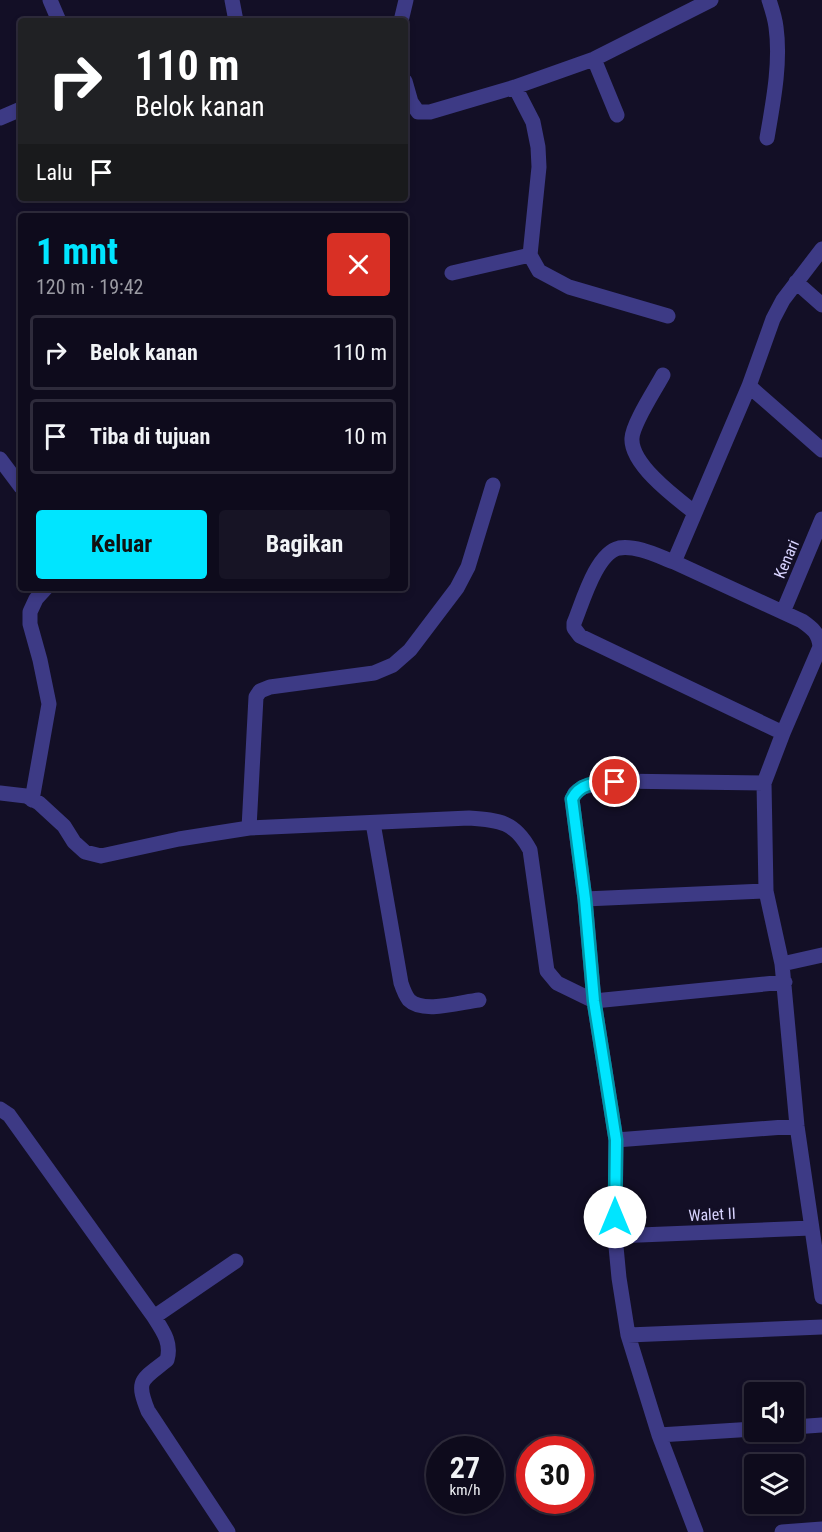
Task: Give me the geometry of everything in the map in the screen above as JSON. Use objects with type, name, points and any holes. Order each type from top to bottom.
[{"type":"street","points":[[50,0],[58,18]]},
{"type":"street","points":[[231,0],[235,18]]},
{"type":"street","points":[[402,18],[406,0]]},
{"type":"street","points":[[408,90],[414,108],[423,113],[514,87],[594,59],[711,0]]},
{"type":"street","points":[[768,138],[777,42],[776,26],[769,0]]},
{"type":"street","points":[[594,59],[617,115]]},
{"type":"street","points":[[514,87],[533,122],[538,147],[539,167],[530,255],[539,271],[569,287],[668,316]]},
{"type":"street","points":[[0,118],[18,110]]},
{"type":"street","points":[[674,562],[749,386],[773,319],[796,282],[822,249]]},
{"type":"street","points":[[452,273],[530,255]]},
{"type":"street","points":[[796,282],[822,304]]},
{"type":"street","points":[[663,375],[639,420],[632,439],[634,451],[651,476],[694,512]]},
{"type":"street","points":[[749,386],[822,450]]},
{"type":"street","points":[[0,459],[18,483]]},
{"type":"street","points":[[249,828],[256,697],[260,691],[270,687],[374,673],[393,665],[410,650],[457,588],[468,567],[493,485]]},
{"type":"street","name":"Kenari","points":[[783,612],[822,519]]},
{"type":"street","points":[[783,733],[580,636],[574,624],[600,562],[609,552],[629,548],[674,562],[802,621],[813,629],[819,640],[820,647],[764,783],[766,891],[785,982],[797,1126],[822,1298]]},
{"type":"street","points":[[32,800],[49,704],[30,624],[30,612],[36,599],[43,591]]},
{"type":"street","points":[[696,1532],[659,1435],[628,1335],[615,1236],[616,1140],[594,1001],[585,899],[572,799],[575,793],[583,787],[615,782],[764,783]]},
{"type":"street","points":[[0,793],[17,794],[32,800],[64,826],[74,842],[85,852],[101,856],[179,839],[249,828],[469,818],[493,820],[509,825],[522,836],[530,850],[547,971],[557,983],[594,1001],[785,982]]},
{"type":"street","points":[[373,822],[401,983],[408,999],[416,1005],[426,1007],[479,1000]]},
{"type":"street","points":[[585,899],[766,891]]},
{"type":"street","points":[[782,964],[822,955]]},
{"type":"street","points":[[0,1109],[9,1115],[164,1334],[170,1352],[167,1360],[143,1379],[141,1393],[148,1411],[228,1532]]},
{"type":"street","points":[[616,1140],[797,1126]]},
{"type":"street","name":"Walet II","points":[[615,1236],[811,1228]]},
{"type":"street","points":[[154,1317],[236,1261]]},
{"type":"street","points":[[628,1335],[822,1327]]},
{"type":"street","points":[[804,1426],[822,1425]]},
{"type":"street","points":[[659,1435],[744,1430]]},
{"type":"street","points":[[782,1532],[822,1529]]},
{"type":"route","points":[[615,782],[583,787],[575,793],[572,799],[585,899],[594,1001],[616,1140],[615,1217]]}]
